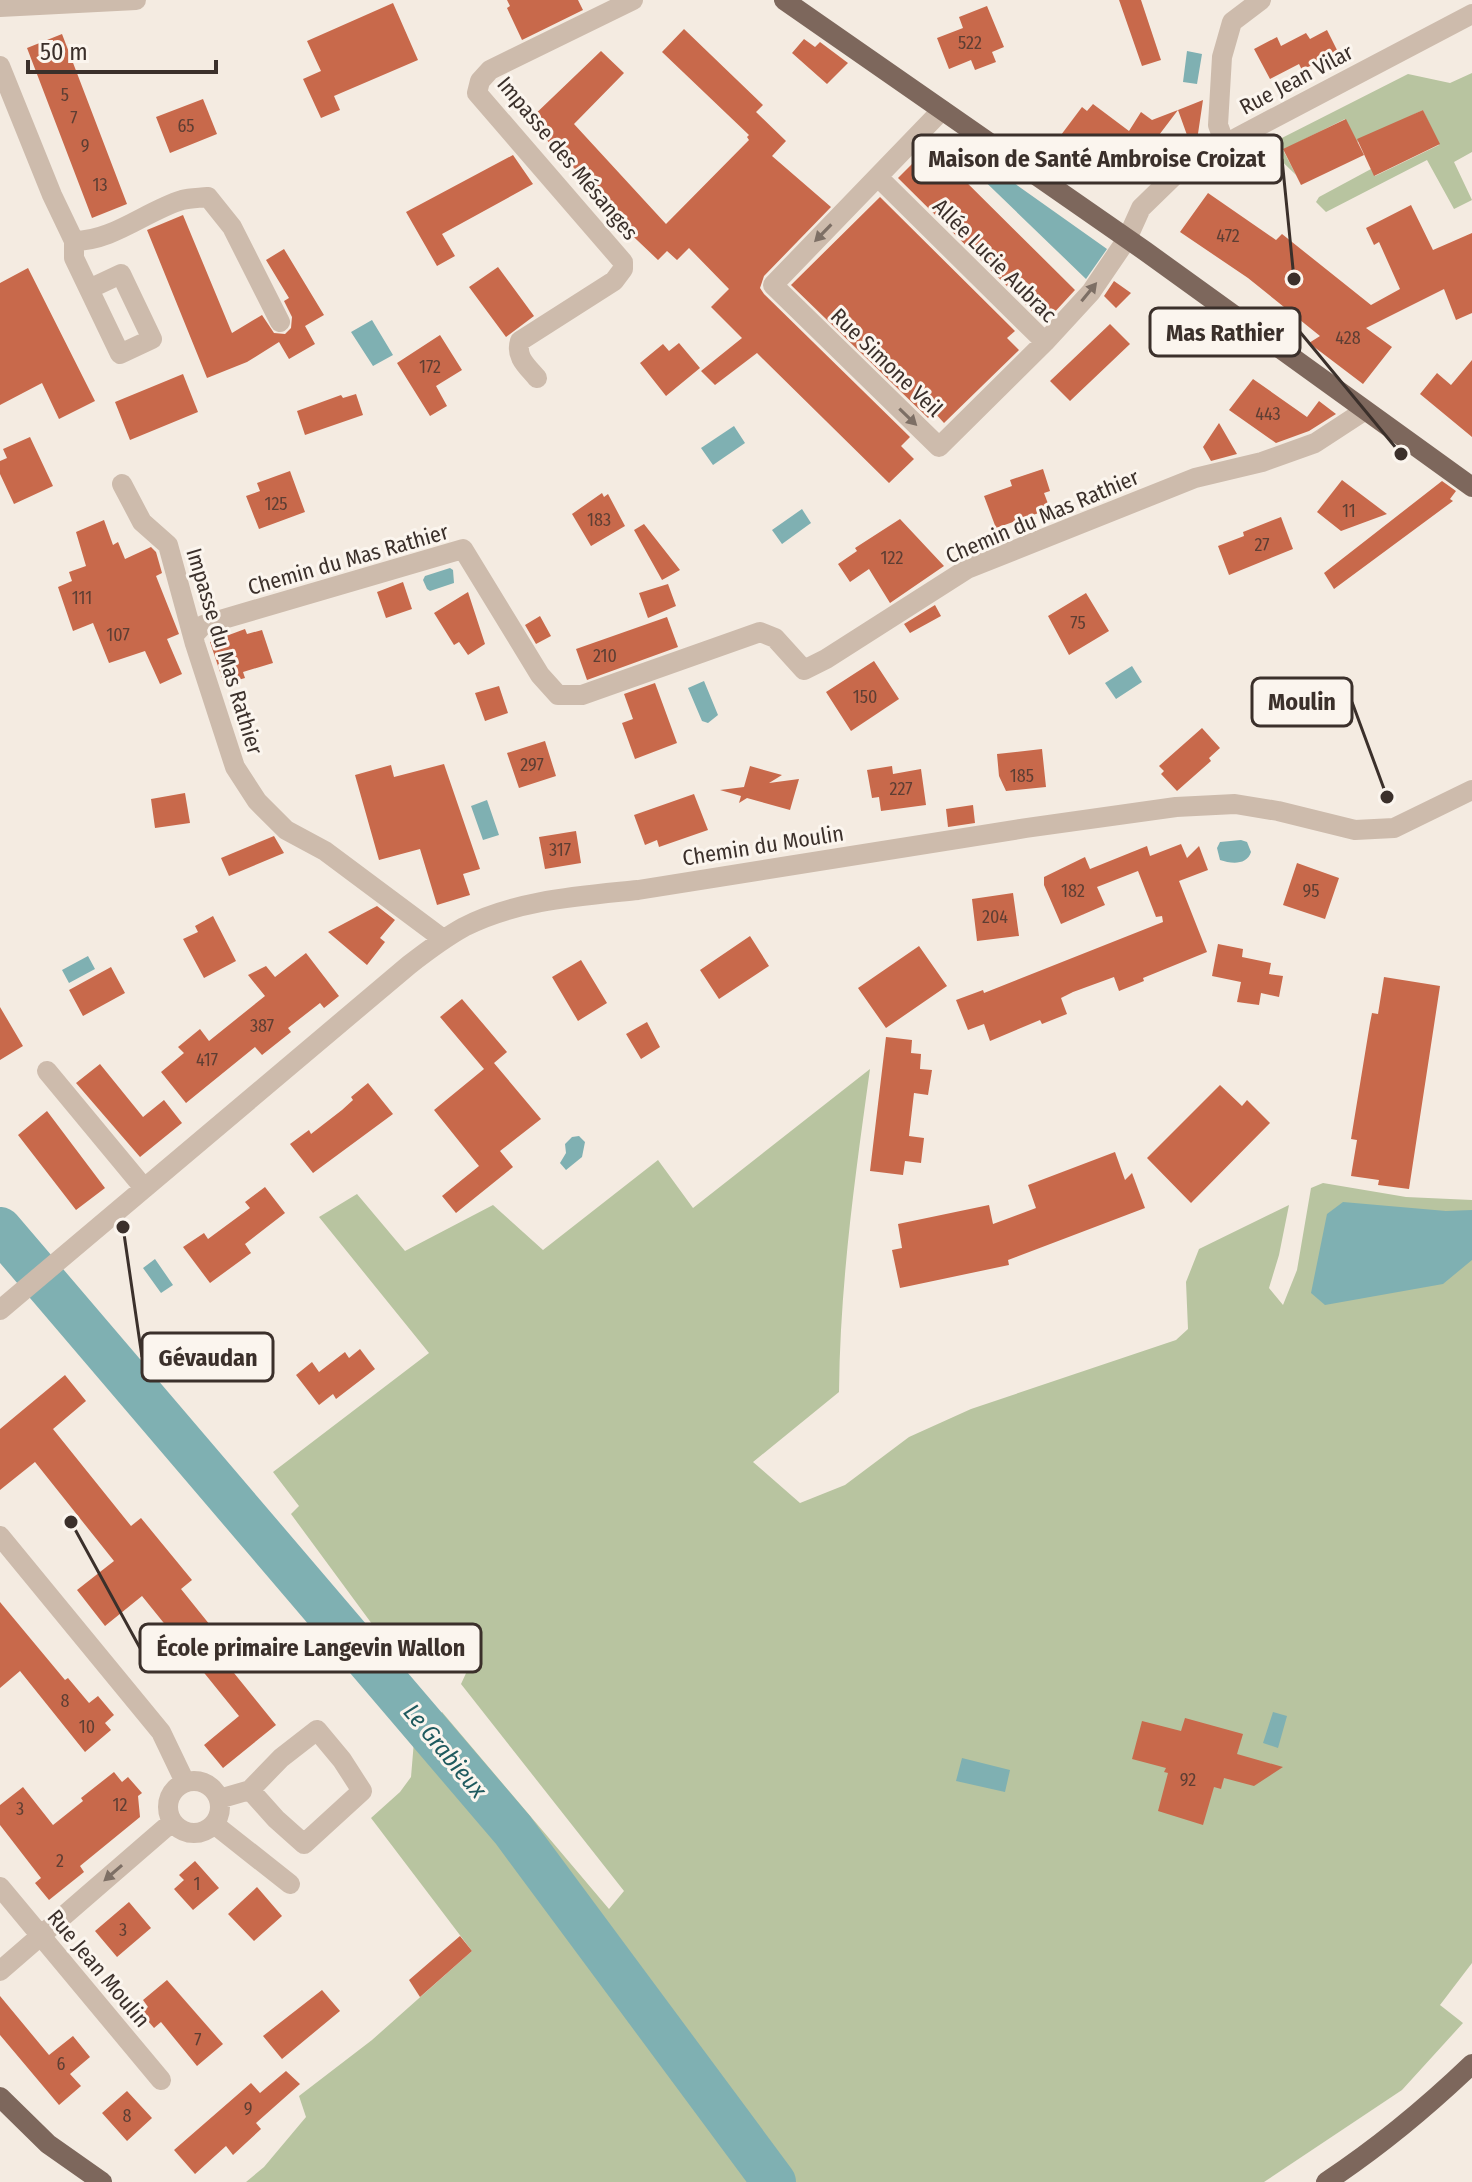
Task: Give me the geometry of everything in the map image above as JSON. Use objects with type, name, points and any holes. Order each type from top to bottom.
[{"type":"main road","points":[[784,0],[1127,239],[1472,487]]},
{"type":"main road","points":[[1326,2182],[1427,2107],[1472,2064]]},
{"type":"main road","points":[[0,2097],[48,2144],[100,2181]]},
{"type":"street","points":[[0,7],[136,0]]},
{"type":"street","name":"Impasse des Mésanges","points":[[537,378],[521,360],[517,350],[520,341],[614,281],[623,269],[623,262],[477,93],[480,81],[490,70],[633,0]]},
{"type":"street","points":[[1225,144],[1218,125],[1222,57],[1232,22],[1261,0]]},
{"type":"street","name":"Rue Jean Vilar","points":[[1127,239],[1141,208],[1177,173],[1225,144],[1472,14]]},
{"type":"street","points":[[0,66],[74,241],[74,258],[89,289]]},
{"type":"street","name":"Rue Simone Veil","points":[[942,110],[773,285],[939,447],[1091,292],[1127,239]]},
{"type":"street","name":"Allée Lucie Aubrac","points":[[878,177],[1045,342]]},
{"type":"street","points":[[74,241],[86,241],[114,231],[183,200],[208,197],[232,227],[280,322]]},
{"type":"street","name":"Chemin du Mas Rathier","points":[[194,635],[203,625],[463,549],[540,675],[558,695],[582,695],[760,632],[775,638],[804,670],[967,569],[1195,478],[1262,462],[1315,443],[1364,411]]},
{"type":"street","name":"Impasse du Mas Rathier","points":[[122,484],[142,522],[168,545],[235,767],[257,801],[286,830],[325,851],[443,939]]},
{"type":"street","name":"Chemin du Moulin","points":[[7,1300],[73,1249],[409,965],[443,939],[468,925],[511,910],[574,897],[638,890],[1176,807],[1235,804],[1355,830],[1394,828],[1472,790]]},
{"type":"street","points":[[47,1071],[144,1188]]},
{"type":"street","points":[[0,1536],[161,1732],[185,1782]]},
{"type":"street","points":[[234,1794],[196,1780],[185,1782],[175,1788],[167,1811],[178,1829],[197,1834],[214,1824],[234,1794],[317,1730],[362,1791],[304,1844],[276,1819],[234,1794]]},
{"type":"street","points":[[0,1971],[172,1822]]},
{"type":"street","points":[[214,1824],[290,1884]]},
{"type":"street","name":"Rue Jean Moulin","points":[[0,1887],[161,2080]]},
{"type":"green space","points":[[1472,73],[1472,152],[1454,162],[1472,200],[1454,209],[1427,160],[1326,212],[1316,202],[1319,197],[1371,169],[1375,176],[1439,145],[1423,110],[1357,142],[1345,119],[1283,150],[1296,175],[1266,146],[1408,74],[1450,83]]},
{"type":"green space","points":[[870,1069],[845,1270],[839,1392],[753,1462],[800,1503],[845,1485],[909,1437],[971,1409],[1176,1340],[1188,1329],[1186,1282],[1199,1249],[1289,1205],[1269,1288],[1283,1305],[1297,1270],[1311,1188],[1323,1183],[1406,1197],[1472,1200],[1472,1963],[1440,2005],[1463,2023],[1402,2090],[1264,2182],[246,2182],[264,2167],[306,2117],[299,2096],[372,2040],[472,1951],[371,1818],[400,1792],[411,1777],[414,1741],[442,1712],[609,1909],[624,1891],[461,1684],[468,1669],[438,1629],[400,1662],[291,1514],[299,1506],[273,1472],[429,1353],[319,1217],[357,1194],[405,1251],[493,1205],[543,1250],[658,1160],[693,1208]]},
{"type":"water","points":[[1187,51],[1202,54],[1197,84],[1183,82]]},
{"type":"water","points":[[976,156],[1107,249],[1086,279],[969,166]]},
{"type":"water","points":[[372,320],[393,355],[373,366],[351,332]]},
{"type":"water","points":[[734,426],[745,443],[713,465],[701,448]]},
{"type":"water","points":[[802,509],[811,523],[782,544],[772,530]]},
{"type":"water","points":[[450,568],[454,583],[430,591],[427,589],[423,580],[425,576]]},
{"type":"water","points":[[1132,666],[1142,682],[1116,699],[1105,683]]},
{"type":"water","points":[[704,681],[718,715],[708,723],[702,721],[688,688]]},
{"type":"water","points":[[487,800],[499,835],[483,840],[471,806]]},
{"type":"water","points":[[1220,842],[1247,842],[1251,852],[1246,859],[1234,863],[1220,860],[1217,848]]},
{"type":"water","points":[[88,956],[95,969],[69,983],[62,970]]},
{"type":"water","points":[[579,1136],[585,1142],[582,1157],[566,1170],[560,1163],[566,1153],[565,1144],[572,1137]]},
{"type":"water","points":[[1343,1202],[1446,1211],[1472,1210],[1472,1260],[1443,1284],[1325,1305],[1311,1293],[1327,1214]]},
{"type":"water","points":[[155,1259],[173,1285],[161,1293],[143,1268]]},
{"type":"water","points":[[1273,1712],[1287,1716],[1278,1748],[1263,1743]]},
{"type":"water","points":[[962,1758],[1010,1770],[1005,1792],[956,1781]]},
{"type":"building","points":[[507,0],[578,0],[583,10],[522,40],[507,8],[510,6]]},
{"type":"building","points":[[1119,0],[1141,0],[1161,60],[1142,66]]},
{"type":"building","points":[[393,3],[418,60],[334,96],[340,110],[321,118],[303,79],[321,71],[307,41]]},
{"type":"building","points":[[987,6],[1004,47],[992,52],[996,62],[975,70],[971,60],[949,69],[937,38],[963,28],[959,17]]},
{"type":"building","points":[[684,29],[763,105],[756,112],[786,141],[772,156],[831,207],[764,276],[760,288],[910,437],[901,446],[914,459],[889,483],[757,353],[715,385],[701,371],[742,338],[711,307],[729,289],[689,248],[677,260],[667,251],[658,260],[617,221],[575,169],[528,121],[601,51],[624,73],[574,124],[666,224],[749,140],[749,135],[662,52]]},
{"type":"building","points":[[1327,30],[1338,52],[1302,70],[1299,64],[1270,79],[1254,49],[1277,37],[1281,46],[1306,33],[1310,39]]},
{"type":"building","points":[[62,34],[127,204],[92,218],[27,48]]},
{"type":"building","points":[[804,39],[815,47],[820,42],[848,63],[827,84],[792,53]]},
{"type":"building","points":[[203,99],[217,134],[170,153],[156,117]]},
{"type":"building","points":[[1203,100],[1196,147],[1192,149],[1178,110]]},
{"type":"building","points":[[1093,104],[1129,131],[1141,112],[1152,120],[1178,110],[1134,168],[1117,153],[1108,164],[1090,149],[1085,155],[1061,135],[1082,107],[1087,111]]},
{"type":"building","points":[[1423,110],[1440,144],[1374,176],[1357,139]]},
{"type":"building","points":[[1346,119],[1364,155],[1301,185],[1283,149]]},
{"type":"building","points":[[934,150],[1075,290],[1051,316],[1041,307],[1034,313],[898,178],[914,162],[918,166]]},
{"type":"building","points":[[513,155],[533,184],[442,234],[455,256],[437,266],[406,212]]},
{"type":"building","points":[[1208,193],[1276,240],[1282,234],[1371,305],[1400,289],[1379,242],[1374,245],[1366,228],[1411,205],[1433,250],[1472,233],[1472,313],[1456,320],[1444,289],[1366,328],[1392,347],[1363,384],[1309,343],[1320,336],[1248,278],[1180,232]]},
{"type":"building","points":[[880,197],[1015,331],[1007,338],[1019,350],[944,423],[934,412],[928,418],[791,285]]},
{"type":"building","points":[[183,215],[232,333],[262,315],[274,333],[285,334],[291,328],[292,317],[284,301],[289,298],[266,260],[284,249],[324,315],[305,326],[315,344],[289,359],[279,342],[247,362],[207,378],[147,230]]},
{"type":"building","points":[[498,267],[534,316],[506,337],[469,287]]},
{"type":"building","points":[[28,268],[95,401],[59,419],[42,383],[0,405],[0,283]]},
{"type":"building","points":[[1114,281],[1131,293],[1116,308],[1104,296]]},
{"type":"building","points":[[1110,324],[1130,344],[1070,401],[1050,381]]},
{"type":"building","points":[[440,335],[462,370],[436,386],[447,406],[430,416],[397,363]]},
{"type":"building","points":[[679,343],[700,368],[666,396],[640,363],[663,344],[669,351]]},
{"type":"building","points":[[1472,360],[1472,437],[1420,394],[1437,373],[1451,385]]},
{"type":"building","points":[[183,374],[198,412],[130,440],[115,402]]},
{"type":"building","points":[[1253,379],[1307,417],[1319,401],[1336,414],[1309,431],[1276,443],[1229,410]]},
{"type":"building","points":[[356,394],[363,415],[305,435],[297,411],[341,395],[343,398]]},
{"type":"building","points":[[1219,423],[1237,454],[1211,461],[1203,447]]},
{"type":"building","points":[[30,437],[53,486],[14,504],[0,474],[0,461],[7,458],[3,449]]},
{"type":"building","points":[[1043,469],[1050,491],[1044,493],[1050,509],[996,528],[984,496],[1012,486],[1010,480]]},
{"type":"building","points":[[290,471],[305,512],[259,529],[246,496],[260,491],[257,483]]},
{"type":"building","points":[[1342,480],[1387,514],[1341,531],[1317,512]]},
{"type":"building","points":[[1442,481],[1456,491],[1450,499],[1453,501],[1334,589],[1324,573]]},
{"type":"building","points":[[602,493],[604,497],[608,494],[625,526],[591,546],[572,514]]},
{"type":"building","points":[[1281,517],[1293,549],[1229,575],[1218,546]]},
{"type":"building","points":[[900,519],[944,566],[890,603],[869,569],[850,582],[838,564],[857,551],[855,548]]},
{"type":"building","points":[[104,520],[113,545],[118,542],[125,559],[151,547],[156,552],[162,573],[156,576],[179,634],[167,639],[182,674],[160,684],[145,651],[109,663],[93,623],[73,631],[58,587],[72,581],[69,572],[86,566],[76,532]]},
{"type":"building","points":[[644,524],[680,570],[662,580],[634,530]]},
{"type":"building","points":[[403,582],[412,609],[386,618],[377,592]]},
{"type":"building","points":[[668,584],[676,606],[648,618],[639,593]]},
{"type":"building","points":[[468,592],[485,644],[468,655],[459,642],[454,645],[434,613]]},
{"type":"building","points":[[1086,593],[1109,631],[1069,655],[1048,616]]},
{"type":"building","points":[[935,605],[941,616],[910,633],[904,624]]},
{"type":"building","points":[[540,616],[551,636],[536,644],[525,625]]},
{"type":"building","points":[[667,617],[678,647],[587,680],[576,649]]},
{"type":"building","points":[[245,629],[247,634],[262,630],[273,663],[243,672],[245,678],[224,684],[210,642]]},
{"type":"building","points":[[874,661],[899,699],[851,731],[826,692]]},
{"type":"building","points":[[655,683],[677,743],[635,759],[622,723],[633,719],[624,694]]},
{"type":"building","points":[[499,686],[508,713],[485,721],[475,693]]},
{"type":"building","points":[[1202,728],[1220,748],[1209,758],[1211,761],[1177,791],[1161,774],[1164,771],[1159,766]]},
{"type":"building","points":[[545,741],[556,776],[519,788],[507,753]]},
{"type":"building","points":[[1042,749],[1046,787],[1006,791],[999,776],[997,754]]},
{"type":"building","points":[[444,764],[480,869],[463,874],[470,895],[437,905],[420,849],[379,860],[355,775],[391,765],[394,777]]},
{"type":"building","points":[[750,766],[782,775],[769,783],[799,779],[790,810],[747,798],[739,803],[741,796],[720,790],[744,787]]},
{"type":"building","points":[[892,766],[893,774],[921,769],[926,805],[881,811],[879,797],[872,798],[867,770]]},
{"type":"building","points":[[185,793],[190,823],[155,828],[151,799]]},
{"type":"building","points":[[694,794],[708,830],[659,847],[657,840],[645,845],[634,815]]},
{"type":"building","points":[[973,805],[975,823],[948,827],[946,809]]},
{"type":"building","points":[[576,831],[581,863],[545,869],[539,837]]},
{"type":"building","points":[[274,836],[284,853],[229,876],[221,858]]},
{"type":"building","points":[[1181,844],[1187,858],[1199,846],[1208,870],[1179,881],[1207,952],[1119,991],[1114,977],[1073,992],[1061,998],[1067,1014],[1042,1024],[1040,1020],[990,1041],[984,1024],[968,1030],[956,1000],[983,990],[984,993],[1163,922],[1162,916],[1156,917],[1138,871],[1097,887],[1105,905],[1061,924],[1044,885],[1044,877],[1085,857],[1090,869],[1147,846],[1150,856]]},
{"type":"building","points":[[1297,863],[1339,878],[1325,919],[1283,905]]},
{"type":"building","points":[[1013,893],[1019,936],[977,941],[972,899]]},
{"type":"building","points":[[377,906],[395,920],[380,938],[385,942],[367,965],[328,932]]},
{"type":"building","points":[[213,916],[236,961],[204,978],[183,939],[198,932],[195,926]]},
{"type":"building","points":[[750,936],[769,966],[719,999],[700,970]]},
{"type":"building","points":[[1218,944],[1243,949],[1242,957],[1271,963],[1269,974],[1283,976],[1279,997],[1261,993],[1259,1005],[1237,1002],[1241,982],[1212,976]]},
{"type":"building","points":[[919,946],[947,986],[886,1028],[858,988]]},
{"type":"building","points":[[306,953],[339,996],[324,1008],[320,1003],[288,1028],[291,1032],[262,1055],[255,1047],[186,1103],[161,1072],[184,1053],[178,1047],[200,1029],[209,1041],[265,996],[248,975],[266,966],[275,977]]},
{"type":"building","points":[[581,960],[607,1003],[578,1021],[552,977]]},
{"type":"building","points":[[111,967],[125,993],[83,1016],[69,990]]},
{"type":"building","points":[[1384,977],[1440,986],[1409,1189],[1378,1185],[1379,1180],[1351,1176],[1357,1140],[1351,1139],[1370,1023],[1372,1013],[1378,1014]]},
{"type":"building","points":[[462,999],[507,1052],[494,1063],[541,1119],[500,1151],[513,1167],[456,1213],[442,1196],[479,1166],[434,1110],[484,1069],[440,1017]]},
{"type":"building","points":[[0,1007],[23,1046],[0,1060]]},
{"type":"building","points":[[647,1022],[660,1047],[641,1059],[626,1034]]},
{"type":"building","points":[[886,1037],[912,1040],[911,1053],[921,1054],[920,1069],[932,1070],[928,1095],[914,1093],[909,1136],[924,1138],[921,1163],[905,1161],[903,1175],[870,1171]]},
{"type":"building","points":[[100,1064],[143,1117],[164,1100],[182,1123],[140,1157],[76,1083]]},
{"type":"building","points":[[368,1083],[393,1114],[313,1173],[290,1144],[309,1130],[311,1134],[342,1110],[353,1100],[351,1097]]},
{"type":"building","points":[[1220,1085],[1242,1106],[1247,1100],[1270,1123],[1191,1203],[1147,1158]]},
{"type":"building","points":[[47,1111],[105,1188],[76,1210],[18,1135]]},
{"type":"building","points":[[1115,1152],[1125,1180],[1132,1173],[1145,1208],[1008,1260],[1009,1265],[900,1288],[892,1250],[902,1248],[898,1224],[989,1205],[993,1224],[1036,1208],[1028,1185]]},
{"type":"building","points":[[265,1187],[285,1213],[245,1244],[251,1253],[210,1283],[183,1247],[204,1233],[208,1239],[250,1208],[245,1202]]},
{"type":"building","points":[[360,1349],[375,1369],[336,1399],[333,1394],[319,1405],[296,1375],[312,1362],[319,1372],[345,1352],[349,1358]]},
{"type":"building","points":[[65,1375],[86,1401],[53,1429],[131,1526],[141,1518],[192,1580],[181,1589],[243,1666],[234,1673],[276,1725],[223,1768],[204,1745],[239,1716],[142,1596],[105,1626],[77,1590],[114,1561],[35,1462],[0,1490],[0,1429]]},
{"type":"building","points":[[0,1602],[65,1680],[68,1678],[89,1703],[98,1696],[114,1715],[105,1723],[111,1730],[85,1752],[20,1671],[0,1688]]},
{"type":"building","points":[[1185,1718],[1243,1734],[1237,1754],[1283,1767],[1254,1786],[1224,1778],[1221,1789],[1214,1787],[1203,1825],[1158,1811],[1168,1773],[1164,1772],[1166,1768],[1132,1759],[1142,1721],[1181,1731]]},
{"type":"building","points":[[114,1772],[122,1782],[128,1777],[142,1793],[138,1796],[140,1817],[80,1866],[84,1872],[49,1900],[35,1883],[41,1878],[0,1825],[0,1805],[23,1787],[53,1825]]},
{"type":"building","points":[[195,1861],[219,1888],[193,1910],[174,1889],[184,1880],[179,1875]]},
{"type":"building","points":[[257,1887],[282,1916],[254,1941],[228,1914]]},
{"type":"building","points":[[129,1902],[151,1928],[117,1957],[95,1931]]},
{"type":"building","points":[[460,1936],[472,1951],[420,1997],[409,1980]]},
{"type":"building","points":[[167,1980],[223,2044],[197,2066],[161,2022],[154,2028],[141,2013],[148,2007],[143,2000]]},
{"type":"building","points":[[322,1990],[340,2011],[282,2059],[263,2036]]},
{"type":"building","points":[[0,1996],[49,2055],[73,2036],[90,2057],[70,2074],[81,2086],[59,2105],[0,2035]]},
{"type":"building","points":[[286,2071],[300,2084],[256,2123],[261,2129],[233,2155],[226,2146],[195,2174],[174,2150],[251,2083],[260,2093]]},
{"type":"building","points":[[127,2091],[152,2118],[127,2141],[102,2113]]},
{"type":"waterway","name":"Le Grabieux","points":[[0,1229],[513,1830],[774,2182]]},
{"type":"place","name":"Maison de Santé Ambroise Croizat","points":[[1294,279]]},
{"type":"place","name":"Mas Rathier","points":[[1401,454]]},
{"type":"place","name":"Moulin","points":[[1387,797]]},
{"type":"place","name":"Gévaudan","points":[[123,1227]]},
{"type":"place","name":"École primaire Langevin Wallon","points":[[71,1522]]}]
